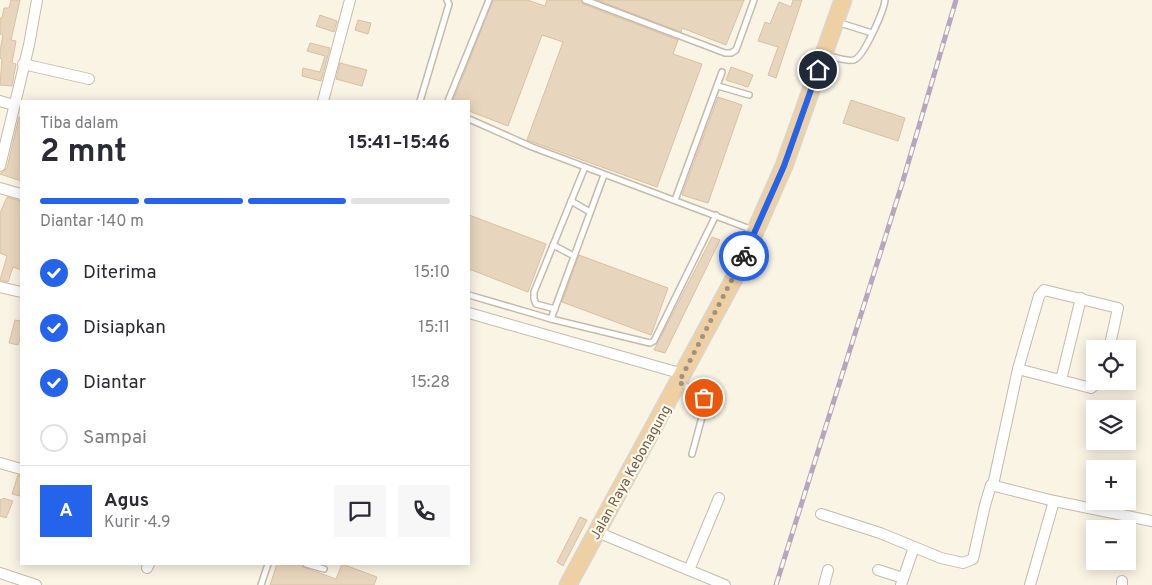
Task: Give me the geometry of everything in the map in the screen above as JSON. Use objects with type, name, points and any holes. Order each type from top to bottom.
[{"type":"highway","name":"Jalan Raya Kebonagung","points":[[568,585],[735,277],[784,166],[842,0]]},
{"type":"street","points":[[0,166],[37,0]]},
{"type":"street","points":[[323,100],[350,0]]},
{"type":"street","points":[[23,64],[89,79]]},
{"type":"street","points":[[0,101],[14,105]]},
{"type":"street","points":[[0,188],[20,194]]},
{"type":"street","points":[[0,287],[20,292]]},
{"type":"street","points":[[822,514],[880,533],[914,548],[949,560],[968,562],[973,559],[990,486],[993,486],[1018,369],[1039,296],[1044,290],[1118,308],[1111,340]]},
{"type":"street","points":[[1060,380],[1081,298]]},
{"type":"street","points":[[470,313],[681,378]]},
{"type":"street","points":[[1018,369],[1086,387]]},
{"type":"street","points":[[0,463],[20,469]]},
{"type":"street","points":[[993,486],[1054,501],[1086,504]]},
{"type":"street","points":[[689,570],[720,498]]},
{"type":"street","points":[[1030,585],[1054,501]]},
{"type":"street","points":[[1115,510],[1152,521]]},
{"type":"street","points":[[597,532],[726,585]]},
{"type":"street","points":[[878,570],[902,582],[914,548]]},
{"type":"street","points":[[824,585],[828,570]]},
{"type":"street","points":[[0,573],[34,585]]},
{"type":"lane","points":[[420,100],[448,4],[447,0]]},
{"type":"lane","points":[[448,100],[489,0]]},
{"type":"lane","points":[[586,0],[725,53],[731,53],[736,50],[754,0]]},
{"type":"lane","points":[[824,55],[854,60],[858,57],[872,33],[885,0]]},
{"type":"lane","points":[[836,21],[872,33]]},
{"type":"lane","points":[[675,200],[722,72]]},
{"type":"lane","points":[[718,86],[749,95]]},
{"type":"lane","points":[[470,119],[532,147],[604,175],[716,214],[756,231]]},
{"type":"lane","points":[[555,309],[536,304],[534,292],[585,167]]},
{"type":"lane","points":[[551,319],[604,175]]},
{"type":"lane","points":[[571,201],[590,212]]},
{"type":"lane","points":[[470,295],[646,344],[654,341],[716,214]]},
{"type":"lane","points":[[553,245],[574,256]]},
{"type":"lane","points":[[681,378],[706,402],[692,454]]},
{"type":"lane","points":[[261,585],[268,565]]},
{"type":"lane","points":[[310,565],[324,569]]},
{"type":"building","points":[[11,0],[20,0],[11,40],[16,41],[12,63],[16,64],[12,86],[0,85],[2,59],[0,58],[0,51],[3,35],[0,34],[0,18],[2,18],[4,8],[9,8]]},
{"type":"building","points":[[493,0],[527,0],[545,6],[547,0],[581,0],[583,4],[678,40],[673,54],[702,64],[657,187],[527,140],[563,42],[542,35],[508,126],[470,111],[470,100],[453,100]]},
{"type":"building","points":[[597,0],[744,0],[726,45],[682,28],[681,32]]},
{"type":"building","points":[[793,0],[802,0],[776,78],[768,75],[778,47],[758,41],[765,22],[770,24],[779,2],[791,7]]},
{"type":"building","points":[[320,15],[337,21],[334,32],[316,26]]},
{"type":"building","points":[[358,20],[371,23],[368,34],[355,30]]},
{"type":"building","points":[[310,43],[330,48],[321,81],[302,76],[303,68],[320,72],[325,56],[307,51]]},
{"type":"building","points":[[340,63],[367,70],[362,86],[336,79]]},
{"type":"building","points":[[731,67],[753,75],[748,87],[726,80]]},
{"type":"building","points":[[718,97],[742,105],[708,203],[682,195]]},
{"type":"building","points":[[851,100],[905,118],[898,141],[843,123]]},
{"type":"building","points":[[20,117],[20,181],[0,174],[7,168]]},
{"type":"building","points":[[7,197],[20,201],[20,270],[13,267],[8,282],[0,280],[7,256],[0,253],[0,213]]},
{"type":"building","points":[[470,215],[546,244],[528,292],[470,269]]},
{"type":"building","points":[[712,237],[720,240],[665,353],[654,350]]},
{"type":"building","points":[[579,255],[668,288],[651,335],[562,302]]},
{"type":"building","points":[[15,320],[20,321],[18,345],[9,343]]},
{"type":"building","points":[[18,475],[20,476],[20,496],[12,494]]},
{"type":"building","points":[[3,498],[13,501],[6,518],[0,516],[0,499],[2,500]]},
{"type":"building","points":[[580,517],[587,520],[563,566],[557,562]]},
{"type":"building","points":[[277,565],[298,565],[336,579],[342,565],[345,565],[377,577],[374,585],[270,585]]},
{"type":"railway","points":[[776,585],[902,184],[956,0]]},
{"type":"way so far","points":[[704,398],[679,382],[735,277],[744,256]]},
{"type":"route","points":[[744,256],[784,166],[818,70]]}]
